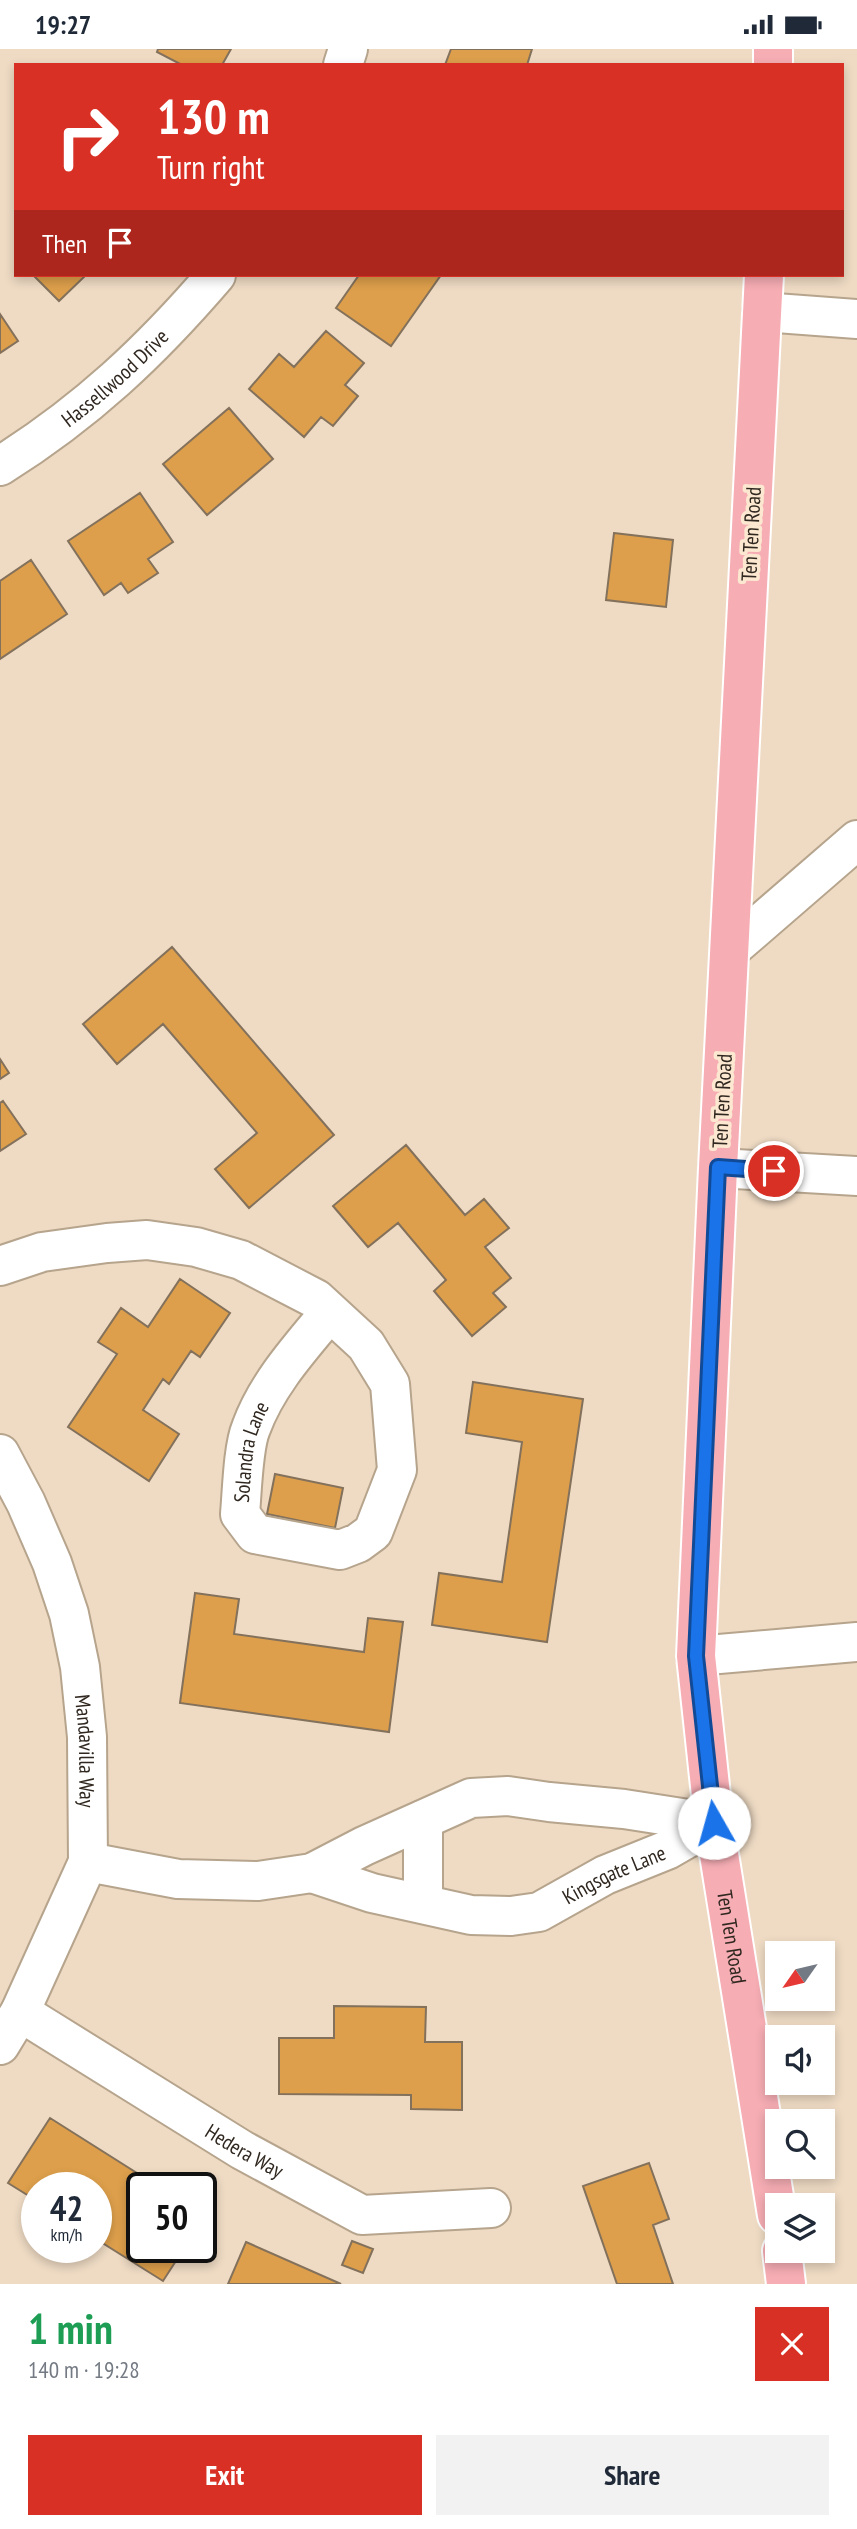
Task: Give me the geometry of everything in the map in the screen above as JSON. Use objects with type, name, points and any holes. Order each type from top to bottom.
[{"type":"main road","name":"Ten Ten Road","points":[[764,277],[696,1656],[714,1823],[773,2193]]},
{"type":"main road","points":[[783,2263],[786,2284]]},
{"type":"street","name":"Hassellwood Drive","points":[[0,466],[73,417],[119,378],[180,317],[214,277]]},
{"type":"street","points":[[762,312],[857,319]]},
{"type":"street","points":[[730,950],[857,840]]},
{"type":"street","points":[[718,1167],[857,1176]]},
{"type":"street","name":"Solandra Lane","points":[[0,1266],[42,1252],[147,1240],[196,1247],[241,1260],[316,1300],[330,1312],[366,1345],[390,1384],[397,1469],[373,1532],[358,1543],[340,1550],[255,1534],[240,1514],[250,1430],[269,1392],[330,1312]]},
{"type":"street","name":"Mandavilla Way","points":[[0,1454],[26,1503],[52,1563],[69,1614],[80,1667],[87,1737],[88,1862],[20,2013],[0,2045]]},
{"type":"street","points":[[696,1656],[857,1642]]},
{"type":"street","name":"Kingsgate Lane","points":[[88,1862],[178,1879],[258,1881],[312,1873],[471,1798],[508,1796],[624,1809],[714,1823]]},
{"type":"street","points":[[423,1903],[424,1820]]},
{"type":"street","name":"Kingsgate Lane","points":[[312,1873],[372,1893],[471,1916],[511,1916],[539,1912],[605,1875],[667,1850],[714,1823]]},
{"type":"street","name":"Hedera Way","points":[[20,2013],[242,2150],[362,2215],[491,2208]]},
{"type":"building","points":[[158,49],[231,49],[223,63],[178,63],[157,52]]},
{"type":"building","points":[[451,49],[532,49],[528,63],[446,63]]},
{"type":"building","points":[[35,277],[84,277],[59,301]]},
{"type":"building","points":[[358,277],[440,277],[391,346],[336,308]]},
{"type":"building","points":[[0,314],[18,341],[0,353]]},
{"type":"building","points":[[326,331],[364,363],[345,385],[358,396],[333,426],[321,417],[304,437],[249,389],[279,354],[294,367]]},
{"type":"building","points":[[229,408],[273,459],[207,515],[163,464]]},
{"type":"building","points":[[140,493],[173,542],[148,559],[158,573],[128,593],[121,583],[104,595],[68,541]]},
{"type":"building","points":[[614,533],[673,540],[666,607],[606,600]]},
{"type":"building","points":[[31,560],[67,614],[0,659],[0,581]]},
{"type":"building","points":[[172,947],[334,1135],[249,1208],[215,1169],[257,1133],[163,1024],[117,1064],[83,1024]]},
{"type":"building","points":[[0,1059],[9,1073],[0,1079]]},
{"type":"building","points":[[3,1101],[26,1134],[0,1151],[0,1103]]},
{"type":"building","points":[[406,1145],[465,1215],[484,1199],[509,1228],[485,1247],[511,1278],[493,1293],[506,1307],[472,1336],[434,1291],[446,1280],[398,1223],[368,1247],[333,1206]]},
{"type":"building","points":[[180,1279],[230,1313],[200,1357],[191,1351],[169,1384],[163,1379],[143,1410],[179,1434],[149,1481],[68,1427],[117,1354],[98,1342],[121,1308],[148,1327]]},
{"type":"building","points":[[473,1382],[583,1399],[547,1642],[432,1625],[439,1573],[502,1582],[522,1442],[466,1433]]},
{"type":"building","points":[[275,1474],[343,1488],[335,1528],[267,1514]]},
{"type":"building","points":[[195,1593],[239,1599],[234,1634],[364,1652],[368,1618],[403,1622],[389,1732],[180,1703]]},
{"type":"building","points":[[334,2006],[426,2007],[425,2042],[462,2042],[462,2110],[411,2109],[411,2095],[279,2094],[279,2038],[334,2038]]},
{"type":"building","points":[[50,2118],[135,2172],[126,2172],[126,2258],[112,2249],[112,2172],[21,2172],[21,2191],[8,2183]]},
{"type":"building","points":[[649,2163],[669,2219],[653,2225],[673,2284],[617,2284],[583,2186]]},
{"type":"building","points":[[352,2241],[373,2249],[363,2273],[342,2265]]},
{"type":"building","points":[[246,2242],[341,2284],[228,2284]]},
{"type":"building","points":[[134,2263],[175,2263],[163,2281]]},
{"type":"route","points":[[714,1823],[696,1656],[718,1167],[774,1171]]}]
